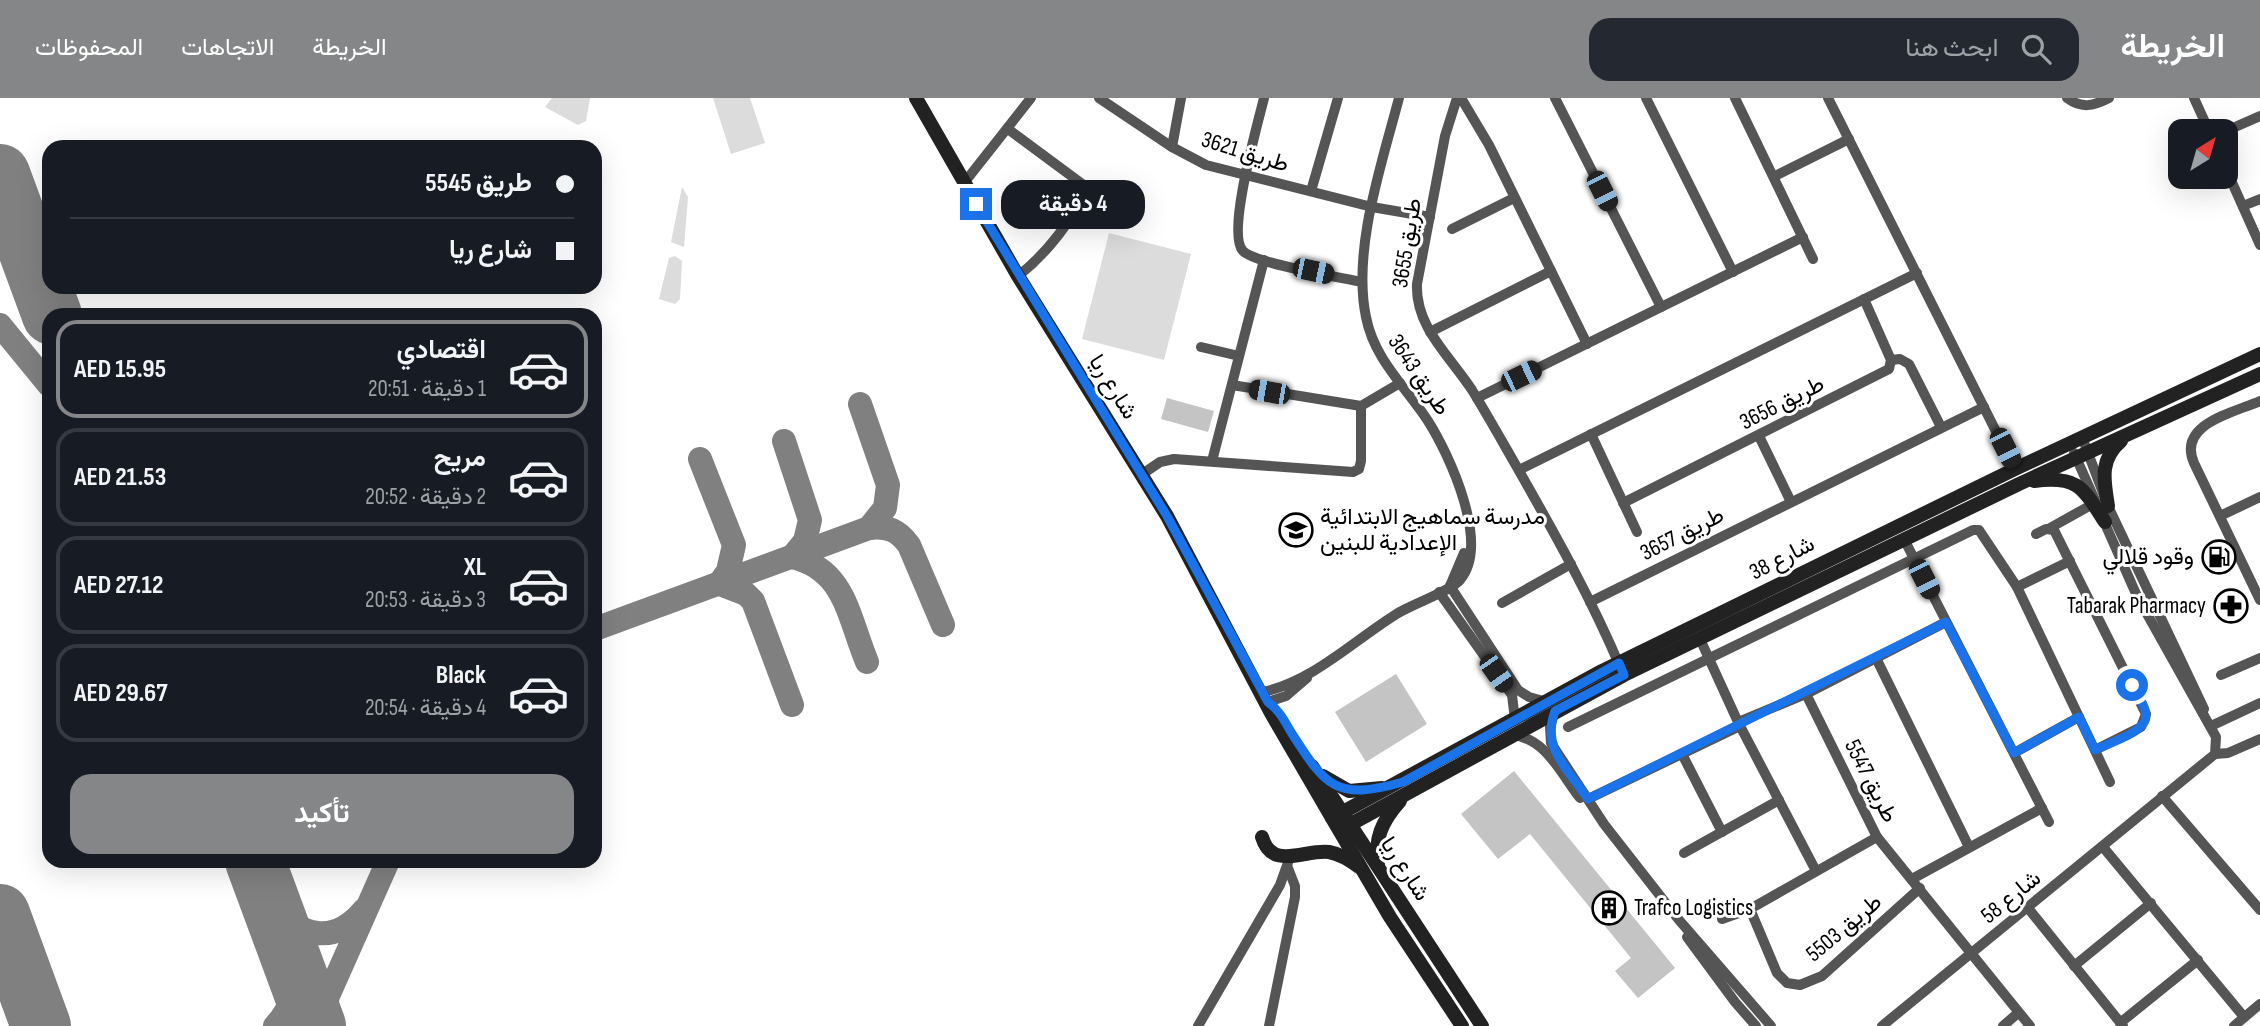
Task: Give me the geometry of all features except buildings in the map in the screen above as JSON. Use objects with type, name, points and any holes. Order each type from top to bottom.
[{"type":"street","name":"شارع ريا","points":[[916,98],[1018,276],[1204,580],[1265,697],[1341,822],[1380,873],[1482,1026]]},
{"type":"street","points":[[964,183],[1031,98]]},
{"type":"street","name":"طريق 3621","points":[[1099,98],[1109,102],[1172,147],[1206,164],[1372,207],[1430,217]]},
{"type":"street","points":[[1172,147],[1181,98]]},
{"type":"street","points":[[1264,98],[1247,175],[1238,243],[1242,250],[1264,260],[1362,282]]},
{"type":"street","name":"طريق 3621","points":[[1311,191],[1338,98]]},
{"type":"street","name":"طريق 3643","points":[[1399,98],[1372,207],[1362,282],[1371,339],[1382,361],[1430,424],[1446,455],[1464,504],[1470,530],[1469,559],[1460,580],[1450,586]]},
{"type":"street","points":[[1459,98],[1514,198],[1587,344]]},
{"type":"street","name":"طريق 3655","points":[[1459,98],[1445,136],[1416,296],[1430,331],[1477,398],[1571,564],[1621,669]]},
{"type":"street","points":[[1555,98],[1661,307]]},
{"type":"street","points":[[1646,98],[1733,272]]},
{"type":"street","points":[[1735,98],[1775,176],[1812,259]]},
{"type":"street","points":[[1828,98],[2015,469]]},
{"type":"street","points":[[2067,98],[2076,104],[2088,106],[2109,98]]},
{"type":"street","points":[[2194,98],[2203,119]]},
{"type":"street","points":[[2238,126],[2260,116]]},
{"type":"street","points":[[1008,130],[1089,188],[1058,239],[1018,276]]},
{"type":"street","points":[[1775,176],[1849,139]]},
{"type":"street","points":[[2235,189],[2260,246]]},
{"type":"street","points":[[1452,229],[1514,198]]},
{"type":"street","points":[[2243,206],[2260,199]]},
{"type":"street","points":[[1477,398],[1803,237]]},
{"type":"street","points":[[1212,461],[1264,260]]},
{"type":"street","points":[[1430,331],[1550,271]]},
{"type":"street","points":[[1519,470],[1917,273]]},
{"type":"street","points":[[1864,299],[1891,360],[1900,359],[1909,364],[1941,427]]},
{"type":"street","points":[[1200,348],[1239,356]]},
{"type":"street","name":"شارع 38","points":[[1621,669],[1700,639],[1905,541],[2019,484],[2079,447],[2260,354]]},
{"type":"street","name":"طريق 3656","points":[[1623,503],[1884,372],[1891,365],[1891,360]]},
{"type":"street","name":"شارع 38","points":[[1404,789],[1515,720],[1551,706],[2015,469],[2129,433],[2260,374]]},
{"type":"street","points":[[1232,385],[1361,406],[1400,383]]},
{"type":"street","points":[[2258,593],[2191,456],[2192,439],[2203,426],[2260,401]]},
{"type":"street","points":[[1141,475],[1153,466],[1174,459],[1345,472],[1359,469],[1361,406]]},
{"type":"street","name":"طريق 3657","points":[[1590,602],[1984,407]]},
{"type":"street","points":[[2105,522],[2101,505],[2104,465],[2111,450],[2129,433]]},
{"type":"street","points":[[1591,434],[1637,532]]},
{"type":"street","points":[[1759,436],[1791,502]]},
{"type":"street","points":[[2079,447],[2101,505],[2200,696],[2217,743],[2215,754],[2228,753],[2260,738]]},
{"type":"street","points":[[2079,447],[2105,522],[2137,596],[2208,721]]},
{"type":"street","points":[[2019,484],[2068,480],[2080,486],[2101,505]]},
{"type":"street","points":[[2220,516],[2260,497]]},
{"type":"street","points":[[2036,534],[2101,505]]},
{"type":"street","points":[[2050,528],[2070,561],[2146,714],[2141,727],[2095,750]]},
{"type":"street","points":[[1568,727],[1913,558],[1973,530],[1979,530],[2017,587],[2110,782]]},
{"type":"street","points":[[1905,541],[2049,822]]},
{"type":"street","points":[[2017,587],[2070,561]]},
{"type":"street","points":[[1502,603],[1571,564]]},
{"type":"street","points":[[1265,697],[1296,690],[1311,673],[1395,615],[1450,586],[1515,687],[1530,698],[1551,706],[1551,743],[1604,824]]},
{"type":"street","points":[[1439,592],[1512,695],[1515,720]]},
{"type":"street","points":[[1588,799],[1806,694],[1946,622]]},
{"type":"street","points":[[1700,639],[1739,724],[1816,871]]},
{"type":"street","points":[[1876,658],[1968,845]]},
{"type":"street","points":[[2221,675],[2260,658]]},
{"type":"street","name":"طريق 5547","points":[[1806,694],[1877,836],[2030,1026]]},
{"type":"street","name":"شارع ريا","points":[[1265,697],[1277,710],[1313,768],[1364,872],[1462,1026]]},
{"type":"street","points":[[2208,721],[2260,703]]},
{"type":"street","name":"شارع 38","points":[[1341,822],[1510,735],[1551,706]]},
{"type":"street","points":[[2014,753],[2079,717]]},
{"type":"street","points":[[1510,735],[1522,737],[1541,746],[1679,920],[1771,1026]]},
{"type":"street","points":[[1682,754],[1722,832]]},
{"type":"street","name":"شارع 58","points":[[1882,1026],[2215,754]]},
{"type":"street","points":[[1313,768],[1329,782],[1349,791],[1404,789]]},
{"type":"street","points":[[1380,873],[1376,850],[1379,833],[1404,789]]},
{"type":"street","points":[[2162,796],[2260,910]]},
{"type":"street","points":[[1684,853],[1779,800]]},
{"type":"street","points":[[1912,879],[1968,845],[2042,808]]},
{"type":"street","points":[[1722,919],[1750,909],[1877,836]]},
{"type":"street","points":[[1262,837],[1270,851],[1289,862],[1331,852],[1351,861],[1364,872]]},
{"type":"street","points":[[2103,847],[2244,1017]]},
{"type":"street","points":[[1198,1026],[1289,862]]},
{"type":"street","points":[[1269,1026],[1294,898],[1295,886],[1289,862]]},
{"type":"street","name":"طريق 5503","points":[[1750,909],[1777,973],[1787,983],[1800,985],[1822,976],[1920,888]]},
{"type":"street","points":[[2074,965],[2151,903]]},
{"type":"street","points":[[2028,908],[2122,1024],[2197,960]]},
{"type":"street","points":[[1679,920],[1686,936],[1756,1026]]},
{"type":"street","points":[[2234,1026],[2260,1004]]},
{"type":"street","points":[[2003,1026],[2018,1013]]},
{"type":"shaded area","points":[[552,98],[590,98],[586,121],[578,125],[545,107]]},
{"type":"shaded area","points":[[713,98],[750,98],[765,143],[731,154]]},
{"type":"shaded area","points":[[682,187],[688,197],[684,247],[671,242]]},
{"type":"shaded area","points":[[1109,233],[1191,254],[1164,360],[1082,339]]},
{"type":"shaded area","points":[[675,256],[682,261],[680,299],[675,304],[659,299],[669,258]]},
{"type":"taxiway","points":[[0,325],[42,376]]},
{"type":"taxiway","points":[[602,626],[869,528],[885,508],[888,485],[860,404]]},
{"type":"taxiway","points":[[784,441],[810,520],[805,541],[792,557],[810,563],[834,583],[849,612],[867,662]]},
{"type":"taxiway","points":[[700,459],[734,545],[728,571],[719,584]]},
{"type":"taxiway","points":[[869,528],[892,530],[909,545],[943,625]]},
{"type":"taxiway","points":[[720,584],[746,594],[753,601],[792,705]]},
{"type":"taxiway","points":[[322,1026],[328,996],[385,868]]},
{"type":"taxiway","points":[[271,905],[294,924],[317,933],[341,929],[364,910]]},
{"type":"taxiway","points":[[275,1026],[286,1012],[292,998],[293,965]]},
{"type":"runway","points":[[0,174],[42,288]]},
{"type":"runway","points":[[44,294],[49,308]]},
{"type":"runway","points":[[258,868],[316,1026]]},
{"type":"runway","points":[[0,914],[41,1026]]},
{"type":"place","name":"مدرسة سماهيج الابتدائية الإعدادية للبنين","points":[[1296,530]]},
{"type":"place","name":"وقود قلالي","points":[[2219,557]]},
{"type":"place","name":"Tabarak Pharmacy","points":[[2231,606]]},
{"type":"place","name":"Trafco Logistics","points":[[1609,908]]},
{"type":"route","points":[[976,204],[1167,516],[1268,702],[1277,710],[1313,768],[1342,789],[1364,792],[1403,782],[1619,663],[1624,675],[1555,711],[1550,727],[1551,743],[1588,799],[1740,726],[1738,722],[1806,694],[1946,622],[2014,753],[2079,717],[2095,750],[2141,727],[2146,714],[2132,685]]}]
